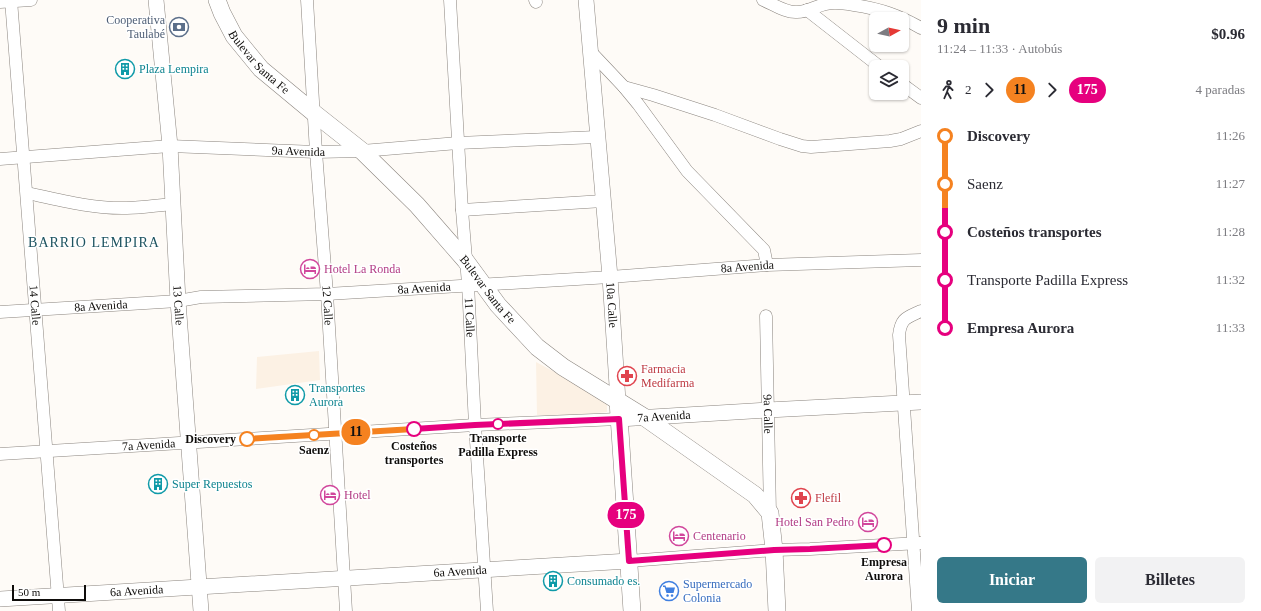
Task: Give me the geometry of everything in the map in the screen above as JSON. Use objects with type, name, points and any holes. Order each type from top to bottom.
[{"type":"main road","name":"Bulevar Santa Fe","points":[[217,0],[234,36],[247,54],[261,69],[362,151],[417,205],[465,260],[475,284],[498,305],[537,347],[563,367],[644,417],[755,495],[770,513]]},
{"type":"main road","name":"10a Calle","points":[[618,401],[632,611]]},
{"type":"main road","points":[[770,513],[774,550],[777,611]]},
{"type":"street","points":[[7,1],[30,0]]},
{"type":"street","name":"13 Calle","points":[[156,0],[170,146],[178,301],[201,611]]},
{"type":"street","name":"12 Calle","points":[[307,0],[316,152],[327,294],[346,611]]},
{"type":"street","points":[[450,0],[465,260]]},
{"type":"street","name":"10a Calle","points":[[586,0],[597,137],[604,201],[618,401]]},
{"type":"street","points":[[763,0],[797,12],[805,5],[820,5],[829,3],[868,7],[900,17],[921,28]]},
{"type":"street","name":"14 Calle","points":[[7,1],[24,157],[59,611]]},
{"type":"street","points":[[805,5],[872,60]]},
{"type":"street","points":[[590,51],[638,104],[687,171],[764,250],[767,265]]},
{"type":"street","points":[[624,87],[715,115],[785,141],[806,146],[890,141],[901,139],[921,131]]},
{"type":"street","points":[[909,89],[921,98]]},
{"type":"street","name":"9a Avenida","points":[[0,159],[170,146],[316,152],[362,151],[458,142],[597,137]]},
{"type":"street","points":[[27,193],[74,203],[107,207],[126,208],[173,204]]},
{"type":"street","points":[[462,210],[604,201]]},
{"type":"street","name":"8a Avenida","points":[[0,312],[178,301],[201,297],[327,294],[610,277],[767,265],[921,260]]},
{"type":"street","name":"11 Calle","points":[[475,284],[475,425],[488,611]]},
{"type":"street","points":[[918,611],[917,543],[903,404],[899,335],[900,325],[905,318],[921,311]]},
{"type":"street","name":"9a Calle","points":[[766,316],[770,513]]},
{"type":"street","name":"7a Avenida","points":[[0,454],[475,425],[619,419],[921,402]]},
{"type":"street","name":"6a Avenida","points":[[0,599],[629,561],[774,550],[917,543]]},
{"type":"shaded area","points":[[319,351],[320,380],[256,389],[257,357]]},
{"type":"shaded area","points":[[536,362],[607,400],[607,412],[565,416],[537,415]]},
{"type":"bus line","name":"175","points":[[414,429],[619,419],[629,561],[774,550],[884,545]]},
{"type":"bus line","name":"11","points":[[247,439],[414,429]]},
{"type":"place","name":"Cooperativa Taulabé","points":[[179,27]]},
{"type":"place","name":"Plaza Lempira","points":[[125,69]]},
{"type":"place","name":"Hotel La Ronda","points":[[310,269]]},
{"type":"place","name":"Farmacia Medifarma","points":[[627,376]]},
{"type":"place","name":"Transportes Aurora","points":[[295,395]]},
{"type":"place","name":"Transporte Padilla Express","points":[[498,424]]},
{"type":"place","name":"Costeños transportes","points":[[414,429]]},
{"type":"place","name":"Saenz","points":[[314,435]]},
{"type":"place","name":"Discovery","points":[[247,439]]},
{"type":"place","name":"Super Repuestos","points":[[158,484]]},
{"type":"place","name":"Hotel","points":[[330,495]]},
{"type":"place","name":"Flefil","points":[[801,498]]},
{"type":"place","name":"Hotel San Pedro","points":[[868,522]]},
{"type":"place","name":"Centenario","points":[[679,536]]},
{"type":"place","name":"Empresa Aurora","points":[[884,545]]},
{"type":"place","name":"Consumado es.","points":[[553,581]]},
{"type":"place","name":"Supermercado Colonia","points":[[669,591]]},
{"type":"district","name":"BARRIO LEMPIRA","points":[[94,242]]}]
